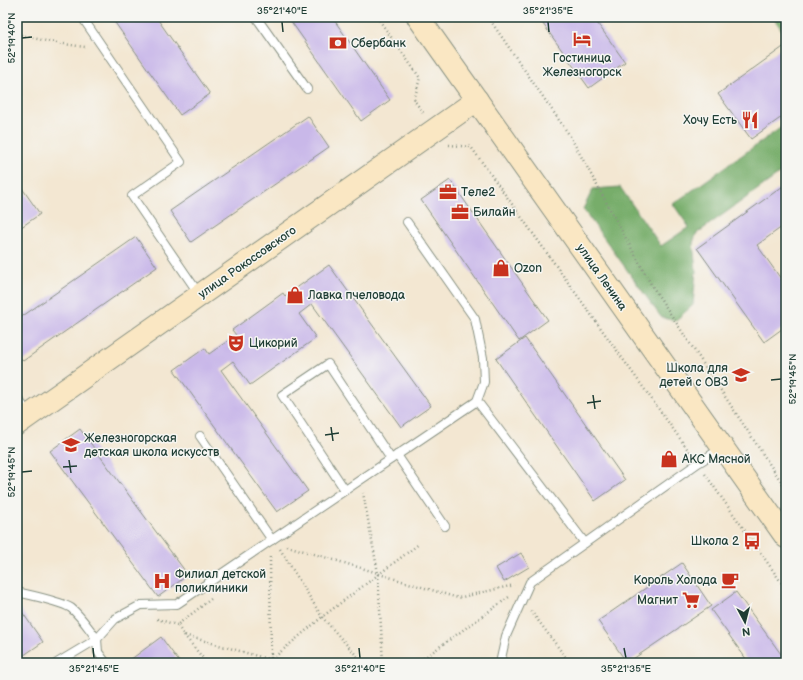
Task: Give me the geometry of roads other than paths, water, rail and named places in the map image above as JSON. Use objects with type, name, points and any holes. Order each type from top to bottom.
[{"type":"main road","name":"улица Ленина","points":[[418,17],[786,538]]},
{"type":"main road","name":"улица Рокоссовского","points":[[23,420],[477,100]]},
{"type":"lane","points":[[82,17],[181,162],[132,196],[199,295]]},
{"type":"lane","points":[[256,17],[307,89]]},
{"type":"lane","points":[[57,663],[97,639],[115,619],[141,605],[177,604],[477,401],[484,382],[483,358],[475,319],[407,222]]},
{"type":"lane","points":[[346,490],[282,395],[328,364],[445,526]]},
{"type":"lane","points":[[17,397],[23,420]]},
{"type":"lane","points":[[477,401],[585,543]]},
{"type":"lane","points":[[200,436],[272,540]]},
{"type":"lane","points":[[500,663],[506,636],[531,581],[698,463],[723,448]]},
{"type":"lane","points":[[17,592],[43,598],[70,608],[85,623],[97,639],[98,652],[106,663]]},
{"type":"place","name":"Гостиница Железногорск","points":[[582,39]]},
{"type":"place","name":"Сбербанк","points":[[338,43]]},
{"type":"place","name":"Хочу Есть","points":[[750,120]]},
{"type":"place","name":"Теле2","points":[[448,192]]},
{"type":"place","name":"Билайн","points":[[460,212]]},
{"type":"place","name":"Ozon","points":[[501,268]]},
{"type":"place","name":"Лавка пчеловода","points":[[295,295]]},
{"type":"place","name":"Цикорий","points":[[236,343]]},
{"type":"place","name":"Школа для детей с ОВЗ","points":[[741,375]]},
{"type":"place","name":"Железногорская детская школа искусств","points":[[71,445]]},
{"type":"place","name":"АКС Мясной","points":[[669,459]]},
{"type":"place","name":"Школа 2","points":[[752,541]]},
{"type":"place","name":"Король Холода","points":[[730,580]]},
{"type":"place","name":"Филиал детской поликлиники","points":[[162,581]]},
{"type":"place","name":"Магнит","points":[[691,600]]}]
